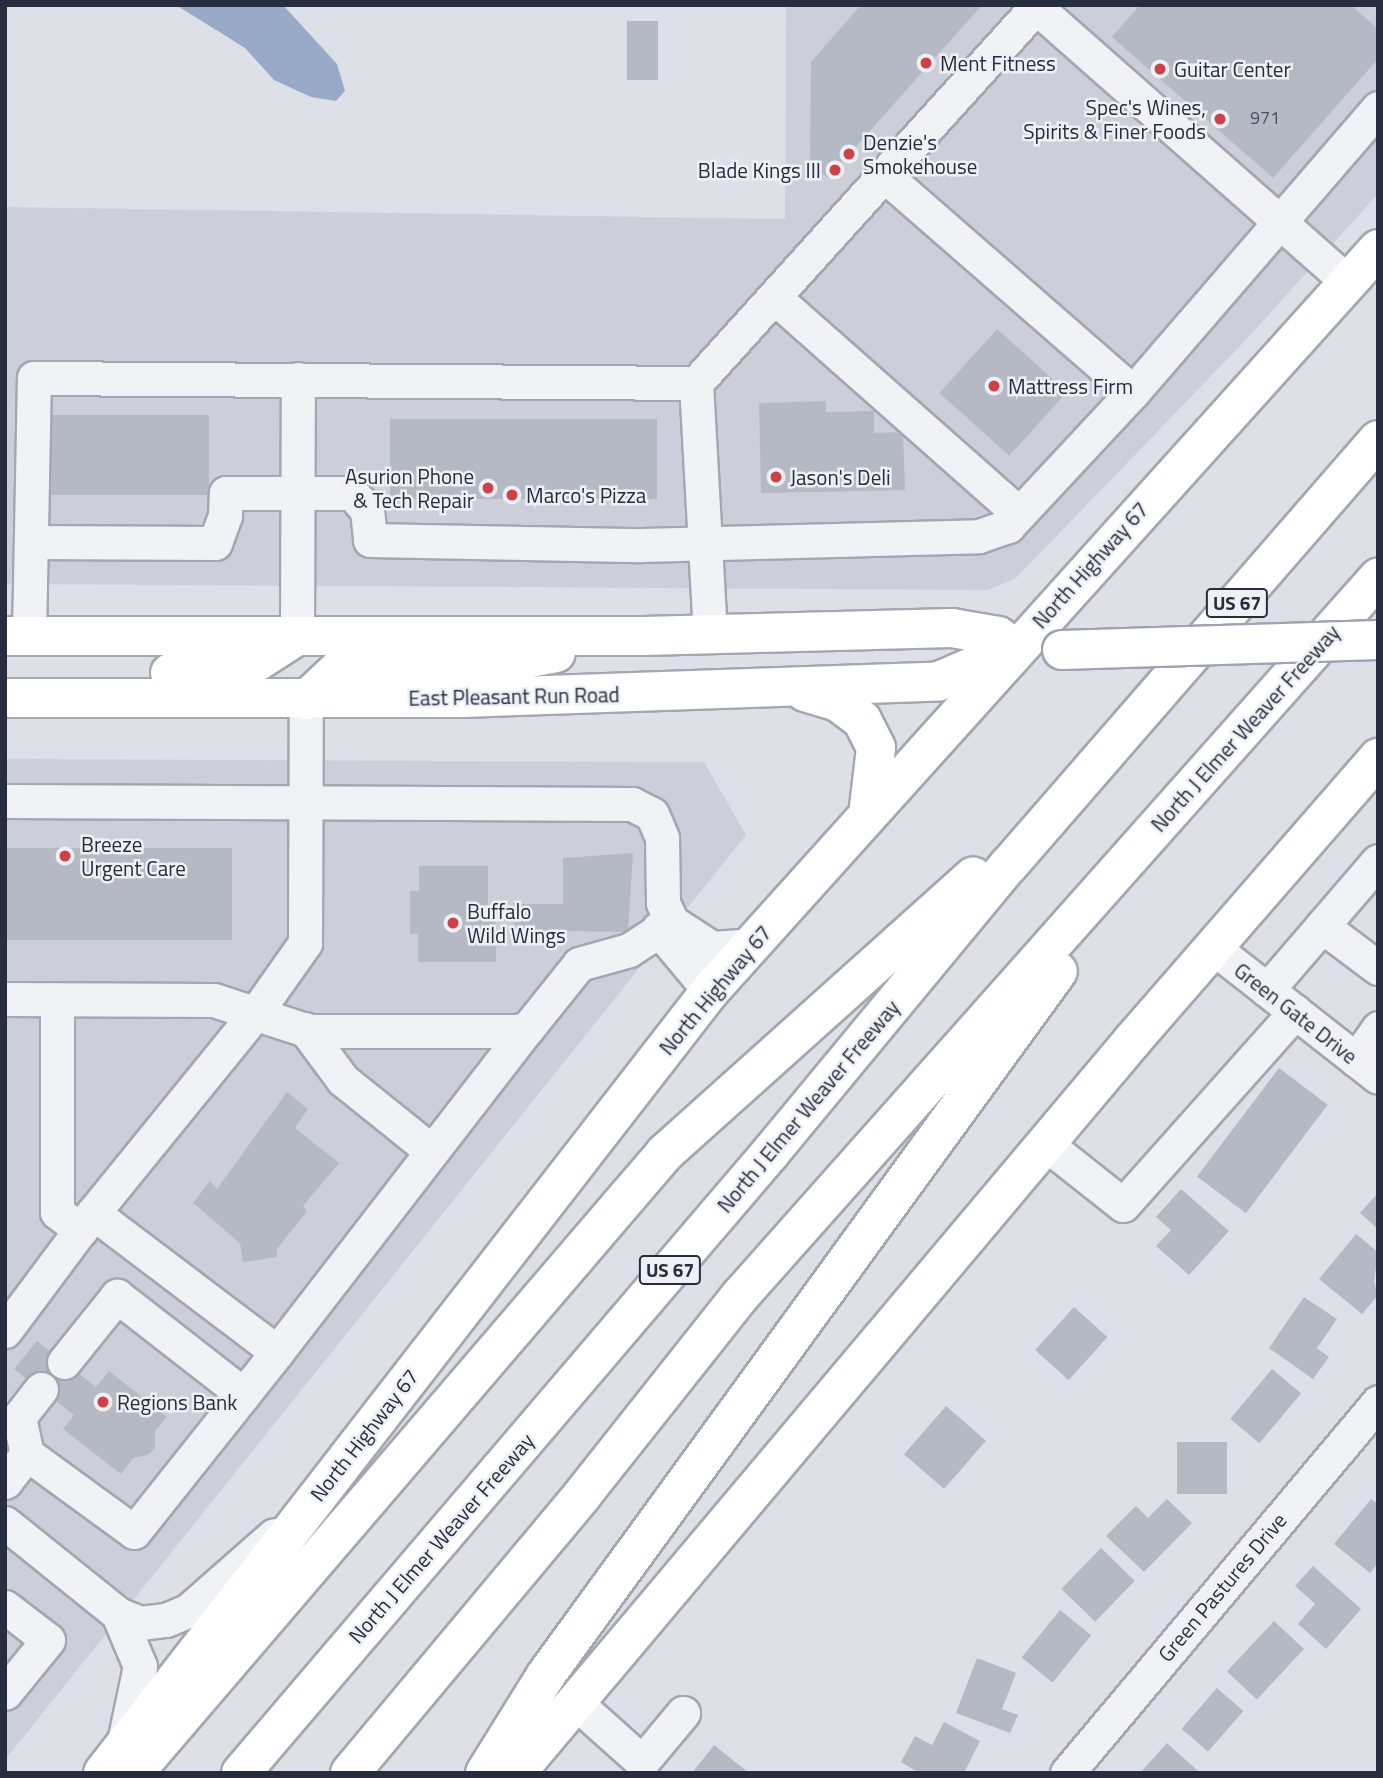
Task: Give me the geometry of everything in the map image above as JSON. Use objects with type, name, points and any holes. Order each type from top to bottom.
[{"type":"main road","name":"North Highway 67","points":[[120,1764],[315,1499],[710,991],[1015,648],[1378,249]]},
{"type":"main road","name":"North J Elmer Weaver Freeway","points":[[241,1773],[1096,765],[1378,440]]},
{"type":"main road","name":"North J Elmer Weaver Freeway","points":[[349,1773],[583,1494],[740,1296],[1378,578]]},
{"type":"main road","name":"East Pleasant Run Road","points":[[13,646],[79,636],[643,636],[964,628],[998,636],[1015,648]]},
{"type":"main road","points":[[5,696],[137,673],[241,672],[297,636]]},
{"type":"main road","points":[[306,700],[341,667],[488,666],[643,636]]},
{"type":"main road","name":"East Pleasant Run Road","points":[[5,696],[306,700],[789,688],[939,681],[1015,648],[1062,650],[1378,640]]},
{"type":"main road","points":[[789,688],[838,702],[862,720],[876,748],[868,815]]},
{"type":"main road","points":[[516,1773],[1046,1144],[1378,758]]},
{"type":"main road","points":[[120,1764],[665,1153],[1096,765]]},
{"type":"main road","points":[[485,1773],[545,1675],[1205,772]]},
{"type":"street","points":[[710,634],[696,383],[1037,6],[1348,282]]},
{"type":"street","points":[[31,542],[215,543],[225,516],[226,493],[352,493],[367,510],[370,540],[705,543],[979,536],[1008,526],[1133,392],[1378,108]]},
{"type":"street","points":[[884,175],[1133,392]]},
{"type":"street","points":[[774,297],[1019,514]]},
{"type":"street","points":[[13,646],[31,542],[34,378],[696,383]]},
{"type":"street","points":[[297,636],[298,379]]},
{"type":"street","points":[[5,1331],[87,1221],[257,1011],[305,943],[308,801],[306,700]]},
{"type":"street","points":[[5,801],[632,804],[652,814],[662,838],[663,903],[656,927],[612,958],[579,964],[430,1150],[277,1352],[134,1532],[27,1454],[19,1418],[41,1389]]},
{"type":"street","points":[[1267,990],[1378,861]]},
{"type":"street","points":[[1322,926],[1378,968]]},
{"type":"street","points":[[656,927],[712,948],[751,945]]},
{"type":"street","points":[[656,927],[710,991]]},
{"type":"street","name":"Green Gate Drive","points":[[1215,949],[1367,1068]]},
{"type":"street","points":[[5,999],[214,1000],[257,1011],[305,1029],[499,1033],[527,1029]]},
{"type":"street","points":[[57,1000],[57,1212],[87,1221],[277,1352]]},
{"type":"street","points":[[1046,1144],[1123,1205],[1294,1012]]},
{"type":"street","points":[[1367,1068],[1378,1028]]},
{"type":"street","points":[[305,1029],[344,1080],[430,1150]]},
{"type":"street","points":[[64,1362],[117,1296],[243,1394]]},
{"type":"street","name":"Green Pastures Drive","points":[[1067,1773],[1378,1402]]},
{"type":"street","points":[[5,1482],[27,1454]]},
{"type":"street","points":[[5,1523],[118,1614],[140,1623],[166,1620],[189,1610],[315,1499]]},
{"type":"street","points":[[5,1607],[48,1640],[5,1693]]},
{"type":"street","points":[[118,1614],[140,1667],[120,1764]]},
{"type":"street","points":[[575,1702],[637,1768],[684,1713]]},
{"type":"shaded area","points":[[786,5],[1378,5],[1378,194],[1242,344],[1016,578],[988,590],[5,584],[5,207],[785,219]]},
{"type":"shaded area","points":[[5,759],[704,762],[746,835],[5,1760]]},
{"type":"water","points":[[176,5],[283,5],[337,64],[345,91],[336,101],[311,97],[274,80],[245,48]]},
{"type":"building","points":[[861,5],[982,5],[828,178],[810,165],[811,62]]},
{"type":"building","points":[[1140,5],[1351,5],[1378,29],[1378,59],[1273,178],[1112,37]]},
{"type":"building","points":[[627,21],[658,21],[658,80],[627,80]]},
{"type":"building","points":[[997,329],[1067,392],[1009,456],[939,393]]},
{"type":"building","points":[[826,401],[826,412],[874,411],[874,433],[903,432],[905,490],[761,493],[759,403]]},
{"type":"building","points":[[51,415],[209,415],[209,495],[51,495]]},
{"type":"building","points":[[390,419],[657,419],[657,499],[390,499]]},
{"type":"building","points":[[5,848],[232,848],[232,940],[5,940]]},
{"type":"building","points":[[633,853],[628,932],[514,930],[514,904],[563,904],[563,858]]},
{"type":"building","name":"Buffalo Wild Wings","points":[[419,866],[488,866],[488,912],[496,912],[496,962],[418,962],[418,934],[410,934],[410,891],[419,891]]},
{"type":"building","points":[[1279,1068],[1328,1105],[1246,1213],[1197,1177]]},
{"type":"building","points":[[287,1092],[308,1109],[295,1128],[339,1163],[303,1206],[307,1211],[277,1249],[277,1257],[243,1262],[240,1243],[193,1203],[210,1181],[217,1189]]},
{"type":"building","points":[[1181,1189],[1229,1231],[1189,1275],[1156,1246],[1171,1230],[1156,1217]]},
{"type":"building","points":[[1378,1193],[1378,1229],[1360,1213]]},
{"type":"building","points":[[1356,1234],[1378,1252],[1374,1282],[1378,1295],[1362,1314],[1319,1279]]},
{"type":"building","points":[[1304,1297],[1337,1319],[1317,1348],[1329,1357],[1313,1379],[1269,1348]]},
{"type":"building","points":[[1074,1307],[1107,1337],[1069,1380],[1035,1350]]},
{"type":"building","name":"Regions Bank","points":[[37,1341],[96,1387],[109,1371],[167,1417],[155,1431],[155,1448],[148,1455],[133,1458],[121,1474],[63,1429],[74,1415],[14,1369]]},
{"type":"building","points":[[1272,1369],[1301,1393],[1259,1443],[1230,1419]]},
{"type":"building","points":[[946,1406],[986,1441],[944,1489],[904,1454]]},
{"type":"building","points":[[1177,1442],[1227,1442],[1227,1494],[1177,1494]]},
{"type":"building","points":[[1167,1499],[1192,1523],[1144,1572],[1106,1536],[1136,1506],[1148,1518]]},
{"type":"building","points":[[1371,1499],[1378,1504],[1378,1563],[1370,1573],[1334,1544]]},
{"type":"building","points":[[1101,1548],[1135,1581],[1095,1622],[1061,1589]]},
{"type":"building","points":[[1313,1566],[1361,1609],[1326,1649],[1298,1624],[1315,1604],[1295,1586]]},
{"type":"building","points":[[1060,1610],[1091,1635],[1053,1683],[1022,1657]]},
{"type":"building","points":[[1274,1621],[1304,1649],[1257,1699],[1227,1671]]},
{"type":"building","points":[[977,1658],[1016,1673],[1002,1709],[1018,1715],[1010,1733],[956,1713]]},
{"type":"building","points":[[1217,1688],[1243,1711],[1208,1752],[1182,1729]]},
{"type":"building","points":[[944,1722],[980,1741],[964,1773],[919,1773],[901,1762],[915,1736],[932,1745]]},
{"type":"building","points":[[1167,1743],[1198,1771],[1140,1773]]},
{"type":"building","points":[[714,1745],[749,1773],[692,1773]]},
{"type":"place","name":"Ment Fitness","points":[[926,63]]},
{"type":"place","name":"Guitar Center","points":[[1160,69]]},
{"type":"place","name":"Spec's Wines, Spirits & Finer Foods","points":[[1220,119]]},
{"type":"place","name":"Denzie's Smokehouse","points":[[849,154]]},
{"type":"place","name":"Blade Kings III","points":[[835,170]]},
{"type":"place","name":"Mattress Firm","points":[[994,386]]},
{"type":"place","name":"Jason's Deli","points":[[776,477]]},
{"type":"place","name":"Asurion Phone & Tech Repair","points":[[488,488]]},
{"type":"place","name":"Marco's Pizza","points":[[512,495]]},
{"type":"place","name":"Breeze Urgent Care","points":[[65,856]]},
{"type":"place","name":"Buffalo Wild Wings","points":[[453,923]]},
{"type":"place","name":"Regions Bank","points":[[103,1402]]}]
